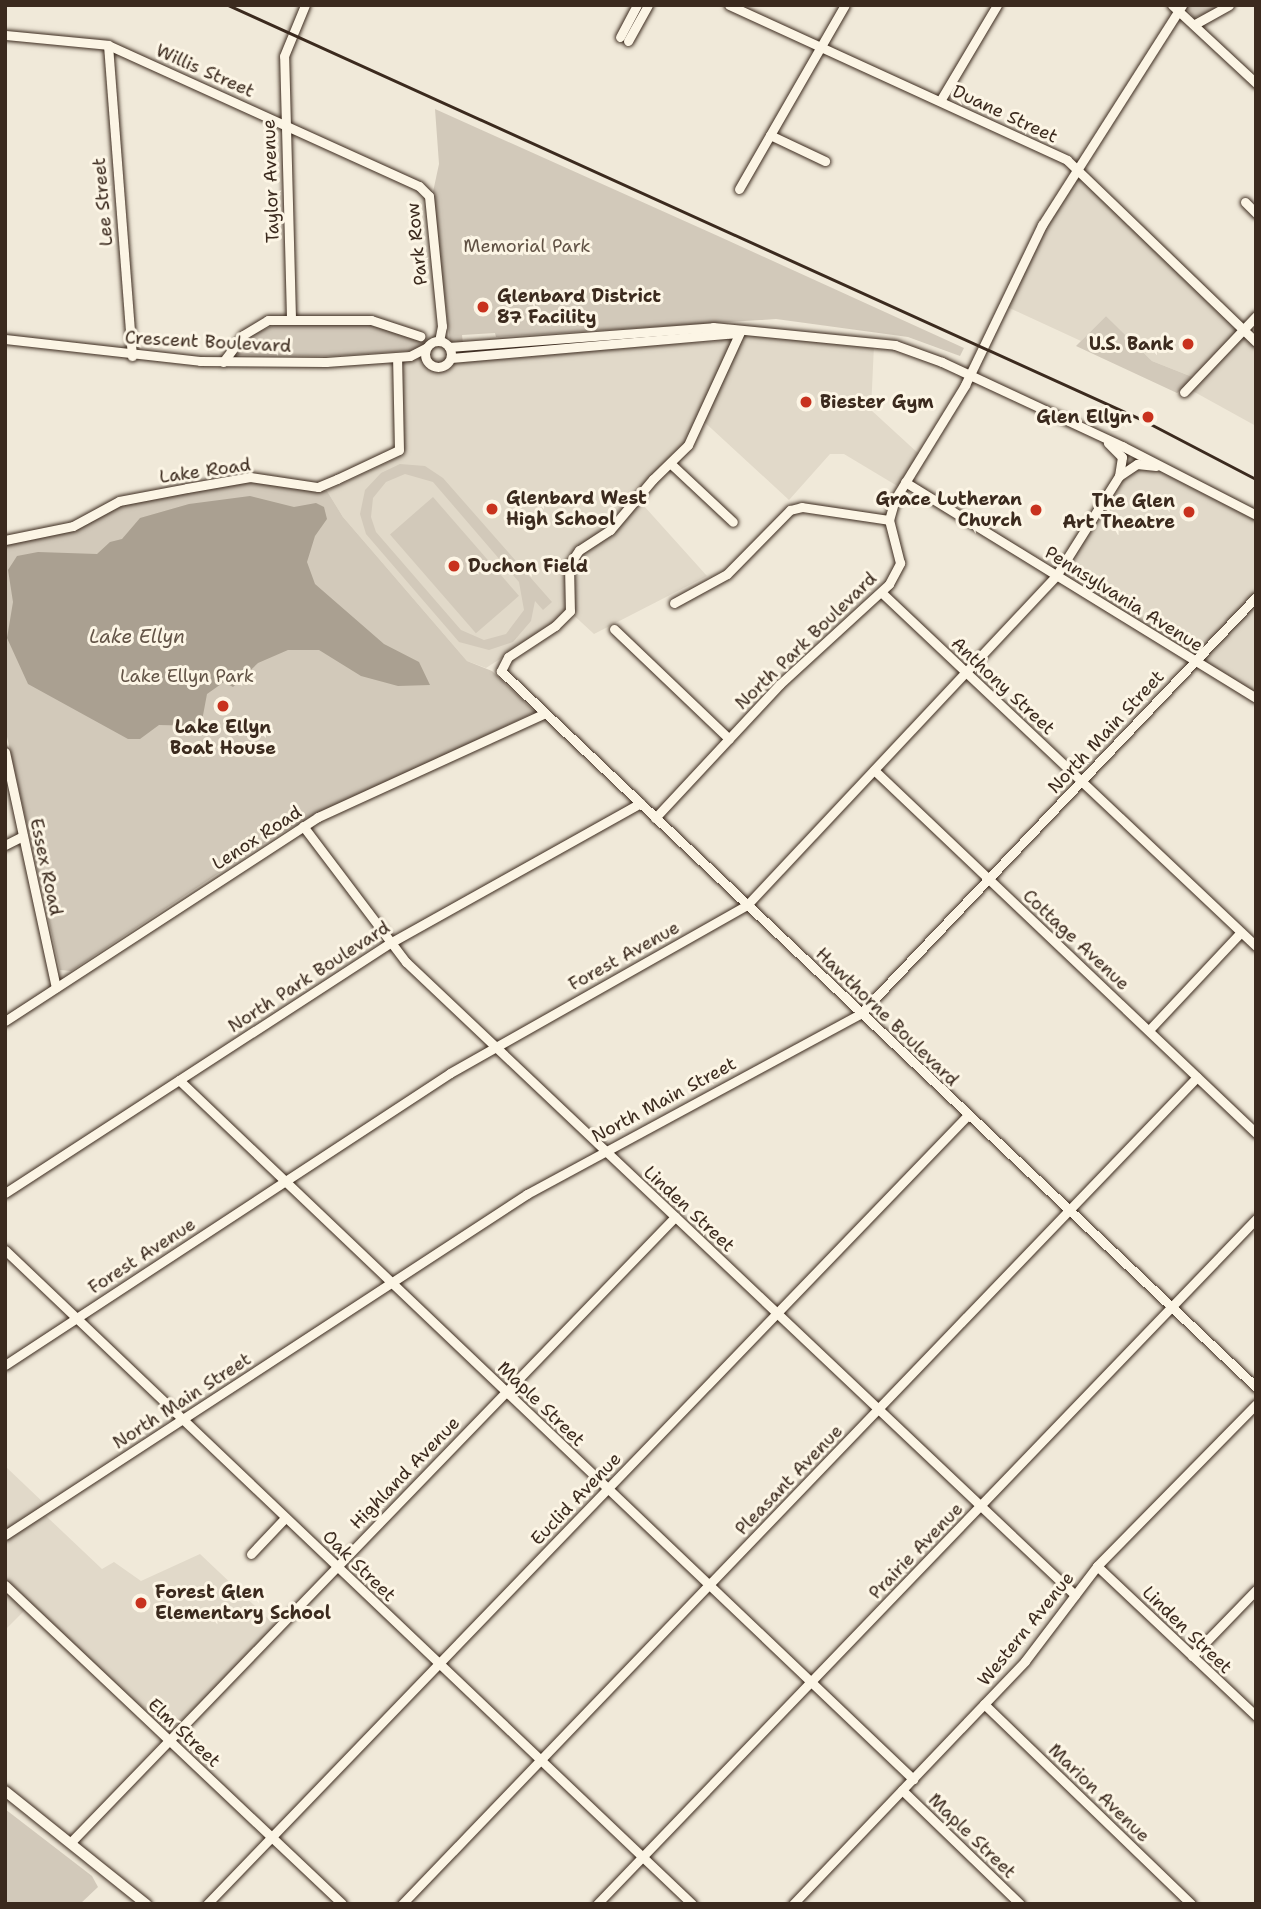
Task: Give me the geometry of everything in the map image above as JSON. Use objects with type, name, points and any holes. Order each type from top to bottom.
[{"type":"main road","points":[[5,1791],[146,1904]]},
{"type":"street","name":"Taylor Avenue","points":[[291,318],[284,56],[305,5]]},
{"type":"street","points":[[637,5],[624,39],[648,5]]},
{"type":"street","name":"Duane Street","points":[[729,5],[1067,160],[1256,342]]},
{"type":"street","points":[[739,189],[845,5]]},
{"type":"street","points":[[940,101],[997,5]]},
{"type":"street","points":[[1195,24],[1228,5]]},
{"type":"street","points":[[674,603],[727,574],[790,510],[802,507],[889,520],[905,482],[969,375],[1075,169],[1178,6],[1256,83]]},
{"type":"street","name":"Willis Street","points":[[5,35],[107,45],[384,170]]},
{"type":"street","name":"Lee Street","points":[[107,45],[132,356]]},
{"type":"street","points":[[770,135],[825,161]]},
{"type":"street","name":"Park Row","points":[[384,170],[419,186],[429,196],[442,326],[432,344]]},
{"type":"street","points":[[1245,202],[1256,213]]},
{"type":"street","points":[[1184,392],[1256,316]]},
{"type":"street","points":[[223,362],[254,327],[268,320],[291,318],[371,320],[420,336],[432,344],[449,347],[713,327],[740,332],[815,334],[895,345],[969,375],[1256,515]]},
{"type":"street","points":[[432,344],[427,362],[440,367],[451,358],[714,339],[740,332]]},
{"type":"street","points":[[733,522],[670,463],[693,438],[740,332]]},
{"type":"street","name":"Crescent Boulevard","points":[[5,339],[132,356],[223,362],[410,356],[427,362]]},
{"type":"street","name":"Crescent Boulevard","points":[[410,356],[432,344]]},
{"type":"street","points":[[449,347],[451,358]]},
{"type":"street","name":"Lake Road","points":[[5,540],[73,526],[120,501],[187,488],[250,477],[318,487],[337,480],[399,450],[397,357]]},
{"type":"street","points":[[1108,443],[1122,457],[1119,476]]},
{"type":"street","name":"Hawthorne Boulevard","points":[[670,463],[610,530],[573,558],[568,580],[571,603],[563,620],[508,657],[501,667],[504,675],[1171,1310],[1256,1387]]},
{"type":"street","points":[[1119,476],[1137,464],[1167,470]]},
{"type":"street","name":"Forest Avenue","points":[[5,1365],[285,1181],[496,1047],[747,905],[1056,576],[1119,476]]},
{"type":"street","name":"Pennsylvania Avenue","points":[[905,482],[1256,698]]},
{"type":"street","name":"North Park Boulevard","points":[[655,818],[780,684],[881,592],[900,563],[889,520]]},
{"type":"street","name":"Anthony Street","points":[[881,592],[1256,946]]},
{"type":"street","name":"North Main Street","points":[[5,1535],[512,1204],[604,1150],[860,1014],[1256,597]]},
{"type":"street","points":[[614,629],[729,738]]},
{"type":"street","name":"Lenox Road","points":[[5,1021],[303,826],[543,714]]},
{"type":"street","name":"Essex Road","points":[[5,752],[56,988]]},
{"type":"street","name":"Cottage Avenue","points":[[874,770],[1256,1133]]},
{"type":"street","name":"North Park Boulevard","points":[[5,1193],[390,943],[639,803]]},
{"type":"street","name":"Linden Street","points":[[303,826],[390,943],[604,1150],[1075,1595]]},
{"type":"street","points":[[5,845],[23,836]]},
{"type":"street","points":[[1149,1030],[1241,932]]},
{"type":"street","name":"Pleasant Avenue","points":[[402,1904],[1197,1077]]},
{"type":"street","name":"Maple Street","points":[[179,1080],[913,1779]]},
{"type":"street","name":"Euclid Avenue","points":[[207,1904],[967,1116]]},
{"type":"street","name":"Highland Avenue","points":[[71,1843],[675,1217]]},
{"type":"street","name":"Prairie Avenue","points":[[597,1904],[1256,1219]]},
{"type":"street","name":"Oak Street","points":[[5,1250],[692,1904]]},
{"type":"street","name":"Western Avenue","points":[[793,1904],[1026,1661],[1097,1566],[1256,1404]]},
{"type":"street","points":[[251,1554],[285,1518]]},
{"type":"street","name":"Linden Street","points":[[1097,1566],[1256,1716]]},
{"type":"street","name":"Elm Street","points":[[5,1585],[342,1904]]},
{"type":"street","points":[[1192,1656],[1256,1590]]},
{"type":"street","name":"Marion Avenue","points":[[984,1704],[1191,1904]]},
{"type":"street","name":"Maple Street","points":[[902,1790],[1020,1904]]},
{"type":"shaded area","points":[[1075,172],[1240,329],[1195,378],[1152,361],[1106,316],[1081,341],[1003,305]]},
{"type":"shaded area","points":[[1244,333],[1256,345],[1256,426],[1189,389]]},
{"type":"shaded area","name":"Glenbard West High School","points":[[742,335],[874,345],[871,410],[919,454],[899,487],[844,454],[830,454],[789,500],[700,418],[691,438],[635,496],[707,576],[594,634],[568,610],[562,619],[486,668],[467,661],[343,517],[327,491],[399,457],[394,360],[714,342]]},
{"type":"shaded area","points":[[1133,455],[1256,518],[1256,594],[1195,658],[1060,575]]},
{"type":"shaded area","points":[[1256,599],[1256,696],[1198,660]]},
{"type":"shaded area","points":[[5,1466],[47,1506],[5,1530]]},
{"type":"shaded area","name":"Forest Glen Elementary School","points":[[45,1515],[102,1569],[114,1562],[141,1581],[200,1554],[276,1626],[169,1736],[5,1580],[5,1541]]},
{"type":"shaded area","points":[[5,1587],[27,1608],[5,1630]]},
{"type":"green space","points":[[1184,5],[1226,5],[1194,18]]},
{"type":"green space","name":"Memorial Park","points":[[435,109],[964,348],[960,356],[908,337],[776,319],[496,337],[495,333],[462,335],[463,344],[450,342],[433,192],[439,164]]},
{"type":"green space","points":[[1106,316],[1152,361],[1195,378],[1177,393],[1076,346]]},
{"type":"green space","points":[[279,323],[373,324],[427,344],[423,350],[332,356],[238,355],[237,349],[247,337]]},
{"type":"green space","points":[[400,464],[425,466],[443,478],[552,602],[543,610],[535,601],[531,621],[513,642],[489,650],[459,642],[366,534],[360,514],[365,490],[381,473]],"holes":[[[405,474],[433,482],[519,582],[524,610],[506,634],[484,640],[461,630],[376,532],[371,517],[373,498],[386,482]]]},
{"type":"green space","name":"Lake Ellyn Park","points":[[251,481],[327,491],[343,517],[467,661],[492,671],[535,712],[275,836],[71,971],[60,970],[5,728],[5,545],[87,522],[130,502]]},
{"type":"green space","name":"Duchon Field","points":[[433,497],[519,596],[476,633],[390,534]]},
{"type":"green space","points":[[5,1809],[92,1876],[98,1887],[80,1904],[5,1904]]},
{"type":"water","name":"Lake Ellyn","points":[[250,496],[294,507],[316,503],[324,507],[327,519],[315,536],[307,562],[315,584],[384,644],[419,662],[430,685],[398,686],[361,676],[319,650],[288,650],[258,663],[233,687],[224,682],[207,694],[201,726],[159,725],[140,739],[128,739],[28,684],[7,638],[13,602],[8,570],[17,556],[38,552],[97,554],[110,542],[122,539],[140,518],[189,504]]},
{"type":"railway","points":[[228,5],[1143,420],[1256,479]]},
{"type":"place","name":"Glenbard District 87 Facility","points":[[483,307]]},
{"type":"place","name":"U.S. Bank","points":[[1188,344]]},
{"type":"place","name":"Biester Gym","points":[[806,402]]},
{"type":"place","name":"Glen Ellyn","points":[[1148,417]]},
{"type":"place","name":"Glenbard West High School","points":[[492,509]]},
{"type":"place","name":"Grace Lutheran Church","points":[[1036,510]]},
{"type":"place","name":"The Glen Art Theatre","points":[[1189,512]]},
{"type":"place","name":"Duchon Field","points":[[454,566]]},
{"type":"place","name":"Lake Ellyn Boat House","points":[[223,706]]},
{"type":"place","name":"Forest Glen Elementary School","points":[[141,1603]]}]
